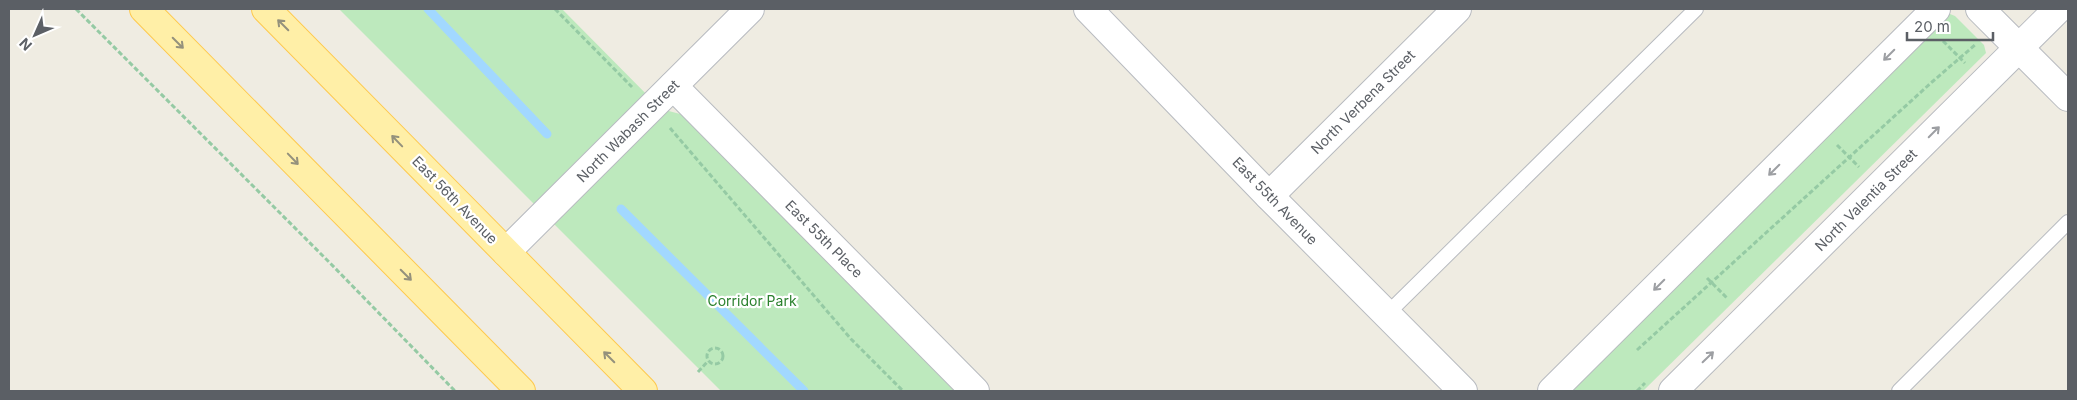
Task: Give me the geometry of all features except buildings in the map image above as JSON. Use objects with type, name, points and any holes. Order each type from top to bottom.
[{"type":"main road","points":[[144,9],[521,391]]},
{"type":"main road","name":"East 56th Avenue","points":[[266,9],[643,391]]},
{"type":"street","name":"North Wabash Street","points":[[506,252],[750,9]]},
{"type":"street","name":"East 55th Avenue","points":[[1088,9],[1269,196],[1463,391]]},
{"type":"street","name":"North Verbena Street","points":[[1269,196],[1457,9]]},
{"type":"street","points":[[1552,391],[1936,9]]},
{"type":"street","points":[[1980,9],[2020,46],[2068,97]]},
{"type":"street","name":"North Valentia Street","points":[[1673,391],[2058,9]]},
{"type":"street","name":"East 55th Place","points":[[674,86],[975,391]]},
{"type":"lane","points":[[1387,314],[1696,9]]},
{"type":"lane","points":[[1900,391],[2068,222]]},
{"type":"path","points":[[76,9],[455,391]]},
{"type":"path","points":[[555,9],[632,87]]},
{"type":"path","points":[[1941,38],[1967,66]]},
{"type":"path","points":[[1634,353],[1849,157],[1979,42]]},
{"type":"path","points":[[668,126],[851,339],[903,391]]},
{"type":"path","points":[[1835,143],[1861,170]]},
{"type":"path","points":[[1701,272],[1729,301]]},
{"type":"path","points":[[715,348],[720,349],[723,357],[721,362],[716,364],[708,362],[706,356],[708,351],[715,348]]},
{"type":"path","points":[[698,372],[708,362]]},
{"type":"green space","name":"Corridor Park","points":[[339,9],[562,9],[661,109],[684,115],[960,391],[721,391]]},
{"type":"green space","points":[[1950,14],[1955,16],[1984,45],[1986,53],[1643,391],[1566,391],[1944,17]]},
{"type":"waterway","points":[[428,9],[547,134]]},
{"type":"waterway","points":[[621,209],[804,391]]}]
